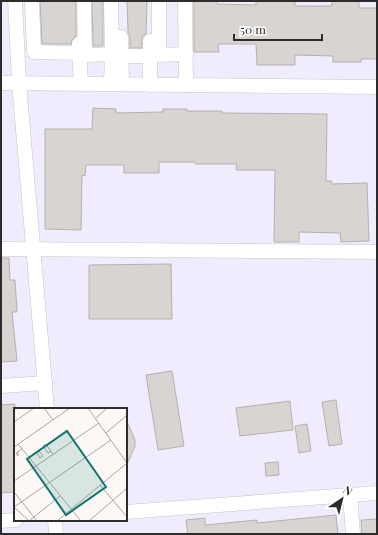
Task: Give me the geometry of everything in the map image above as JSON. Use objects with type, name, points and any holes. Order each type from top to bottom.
[{"type":"street","points":[[15,1],[19,83],[47,408]]},
{"type":"street","points":[[111,1],[117,55]]},
{"type":"street","points":[[117,84],[120,1]]},
{"type":"street","points":[[185,1],[186,85]]},
{"type":"street","points":[[81,3],[79,53],[81,84]]},
{"type":"street","points":[[81,3],[85,54],[150,56]]},
{"type":"street","points":[[154,3],[159,55],[186,54]]},
{"type":"street","points":[[150,85],[150,56],[154,3]]},
{"type":"street","points":[[32,4],[34,52],[79,53]]},
{"type":"street","points":[[1,83],[377,87]]},
{"type":"street","points":[[1,249],[377,252]]},
{"type":"street","points":[[1,386],[45,383]]},
{"type":"street","points":[[127,512],[377,493]]},
{"type":"street","points":[[350,495],[353,534]]},
{"type":"street","points":[[1,521],[14,520]]},
{"type":"street","points":[[55,521],[56,534]]},
{"type":"shaded area","points":[[1,1],[377,1],[377,534],[1,534]]},
{"type":"building","points":[[40,1],[76,1],[76,36],[72,40],[71,44],[42,44]]},
{"type":"building","points":[[92,1],[103,1],[103,46],[93,46]]},
{"type":"building","points":[[127,1],[147,1],[146,34],[142,37],[142,48],[130,48]]},
{"type":"building","points":[[194,1],[217,1],[217,4],[256,5],[256,1],[295,1],[295,6],[332,6],[332,1],[359,1],[359,8],[377,8],[377,59],[361,59],[361,62],[333,62],[333,56],[295,55],[295,65],[257,65],[256,44],[218,44],[219,52],[194,52]]},
{"type":"building","points":[[93,108],[116,109],[116,113],[163,112],[163,109],[187,109],[187,111],[222,111],[222,113],[327,114],[326,181],[332,181],[331,184],[367,183],[369,241],[341,242],[340,233],[299,232],[299,242],[274,242],[275,170],[236,170],[237,164],[195,164],[195,162],[159,162],[159,173],[124,173],[124,165],[86,165],[85,176],[82,175],[81,230],[45,229],[45,129],[92,129]]},
{"type":"building","points":[[1,258],[9,258],[10,280],[15,280],[17,312],[12,312],[17,361],[1,362]]},
{"type":"building","points":[[171,264],[172,319],[89,319],[89,265]]},
{"type":"building","points":[[172,371],[184,446],[158,450],[146,375]]},
{"type":"building","points":[[336,400],[342,444],[329,446],[322,402]]},
{"type":"building","points":[[290,401],[293,430],[240,436],[236,408]]},
{"type":"building","points":[[15,404],[14,492],[1,493],[1,405]]},
{"type":"building","points":[[127,421],[135,440],[135,446],[127,465]]},
{"type":"building","points":[[307,424],[311,451],[299,453],[295,426]]},
{"type":"building","points":[[278,462],[279,475],[266,476],[265,463]]},
{"type":"building","points":[[336,515],[338,534],[188,534],[186,520],[205,518],[205,525],[257,520],[257,523]]},
{"type":"building","points":[[377,519],[377,534],[362,534],[361,520]]}]
